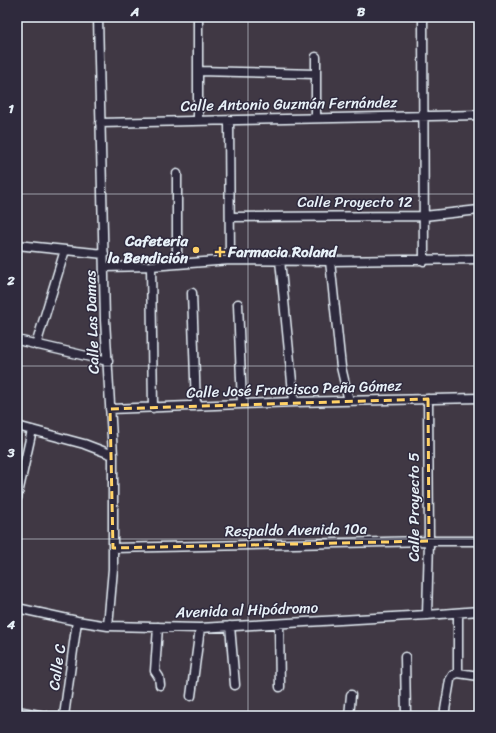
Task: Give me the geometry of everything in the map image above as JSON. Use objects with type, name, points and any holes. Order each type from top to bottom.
[{"type":"street","name":"Calle Las Damas","points":[[98,17],[104,267],[113,455],[113,569],[108,626]]},
{"type":"street","points":[[198,17],[198,120]]},
{"type":"street","points":[[422,17],[424,261]]},
{"type":"street","points":[[316,57],[316,118]]},
{"type":"street","points":[[198,71],[315,74]]},
{"type":"street","name":"Calle Antonio Guzmán Fernández","points":[[100,123],[479,114]]},
{"type":"street","points":[[229,120],[230,260]]},
{"type":"street","points":[[177,174],[177,263]]},
{"type":"street","name":"Calle Proyecto 12","points":[[230,217],[424,216],[479,210]]},
{"type":"street","points":[[17,245],[104,254]]},
{"type":"street","points":[[36,344],[65,250]]},
{"type":"street","points":[[104,267],[151,266],[230,260],[424,261],[479,259]]},
{"type":"street","points":[[280,260],[294,402]]},
{"type":"street","points":[[330,261],[342,367],[349,401]]},
{"type":"street","points":[[151,266],[153,408]]},
{"type":"street","points":[[192,293],[196,406]]},
{"type":"street","points":[[238,304],[242,404]]},
{"type":"street","points":[[17,340],[108,361]]},
{"type":"street","name":"Calle José Francisco Peña Gómez","points":[[110,409],[294,402],[479,398]]},
{"type":"street","name":"Calle Proyecto 5","points":[[427,615],[430,541],[428,399]]},
{"type":"street","points":[[17,426],[84,444],[113,455]]},
{"type":"street","points":[[17,498],[32,430]]},
{"type":"street","name":"Respaldo Avenida 10a","points":[[113,548],[479,541]]},
{"type":"street","name":"Avenida al Hipódromo","points":[[17,608],[108,626],[200,628],[479,611]]},
{"type":"street","points":[[444,716],[450,680],[455,674],[458,613]]},
{"type":"street","name":"Calle C","points":[[64,716],[77,621]]},
{"type":"street","points":[[279,624],[280,687]]},
{"type":"street","points":[[230,626],[235,685]]},
{"type":"street","points":[[158,627],[155,671],[156,675],[159,677],[160,685]]},
{"type":"street","points":[[191,696],[200,628]]},
{"type":"street","points":[[405,657],[406,716]]},
{"type":"street","points":[[455,674],[479,676]]},
{"type":"street","points":[[349,716],[351,695]]},
{"type":"street","points":[[17,711],[45,716]]},
{"type":"highlighted area","points":[[428,399],[429,541],[113,548],[110,409]]},
{"type":"place","name":"Cafeteria la Bendición","points":[[196,250]]},
{"type":"place","name":"Farmacia Roland","points":[[220,252]]}]
